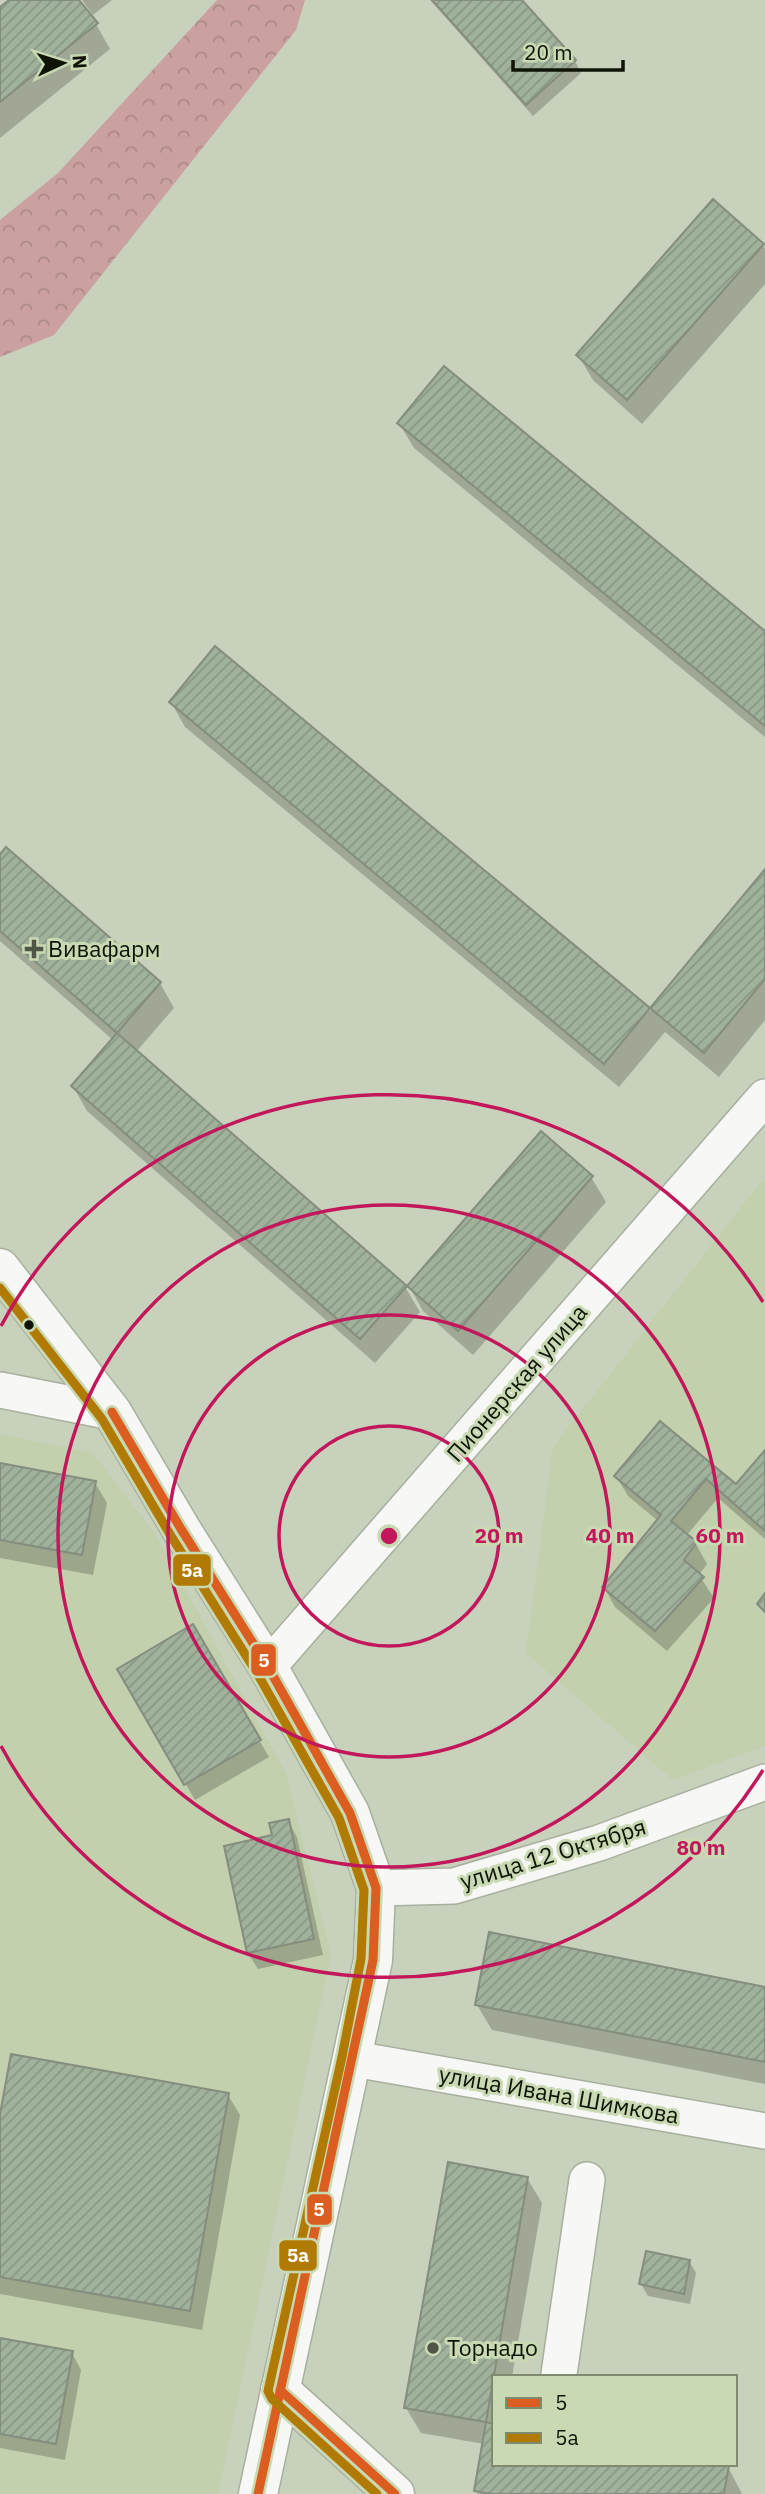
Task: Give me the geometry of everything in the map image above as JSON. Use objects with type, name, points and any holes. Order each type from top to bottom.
[{"type":"street","name":"Пионерская улица","points":[[268,1667],[764,1101]]},
{"type":"street","points":[[0,1268],[112,1412],[181,1529],[268,1667],[350,1814],[376,1888],[373,1960],[354,2059],[258,2494]]},
{"type":"street","points":[[0,1390],[112,1412]]},
{"type":"street","name":"улица 12 Октября","points":[[376,1888],[454,1886],[598,1843],[765,1782]]},
{"type":"street","name":"улица Ивана Шимкова","points":[[354,2059],[765,2131]]},
{"type":"street","points":[[559,2374],[587,2180]]},
{"type":"street","points":[[280,2390],[395,2494]]},
{"type":"shaded area","points":[[765,1177],[765,1746],[673,1780],[526,1653],[553,1447]]},
{"type":"shaded area","points":[[0,1434],[93,1453],[155,1534],[286,1773],[331,1954],[218,2494],[0,2494]]},
{"type":"green space","points":[[217,0],[305,0],[296,30],[54,335],[0,357],[0,220],[58,173]]},
{"type":"building","points":[[9,0],[79,0],[98,23],[0,102],[0,7]]},
{"type":"building","points":[[432,0],[522,0],[576,60],[526,105]]},
{"type":"building","points":[[713,199],[764,244],[627,400],[576,355]]},
{"type":"building","points":[[444,366],[765,631],[765,726],[397,423]]},
{"type":"building","points":[[215,646],[650,1008],[604,1064],[169,702]]},
{"type":"building","points":[[6,847],[161,982],[117,1033],[0,931],[0,854]]},
{"type":"building","points":[[765,869],[765,979],[704,1053],[650,1008]]},
{"type":"building","points":[[117,1033],[407,1286],[360,1339],[71,1086]]},
{"type":"building","points":[[541,1131],[593,1176],[458,1331],[407,1286]]},
{"type":"building","points":[[660,1421],[736,1484],[765,1450],[765,1531],[706,1479],[671,1521],[697,1542],[684,1560],[704,1577],[655,1631],[602,1587],[661,1515],[614,1476]]},
{"type":"building","points":[[0,1463],[96,1481],[82,1555],[0,1540]]},
{"type":"building","points":[[765,1593],[765,1612],[757,1604]]},
{"type":"building","points":[[193,1624],[261,1740],[184,1785],[117,1669]]},
{"type":"building","points":[[289,1819],[314,1939],[247,1953],[224,1846],[272,1835],[269,1823]]},
{"type":"building","points":[[489,1932],[765,1987],[765,2062],[475,2005]]},
{"type":"building","points":[[11,2054],[229,2093],[190,2311],[0,2277],[0,2114]]},
{"type":"building","points":[[448,2162],[528,2177],[486,2422],[404,2408]]},
{"type":"building","points":[[646,2251],[690,2260],[684,2294],[639,2284]]},
{"type":"building","points":[[0,2338],[73,2351],[56,2444],[0,2434]]},
{"type":"building","points":[[486,2422],[492,2424],[492,2466],[729,2466],[724,2494],[492,2494],[474,2491]]},
{"type":"transit line","name":"5а","points":[[0,1288],[102,1419],[257,1673],[339,1818],[364,1890],[361,1959],[268,2391],[272,2399],[377,2494]]},
{"type":"transit line","name":"5","points":[[112,1412],[181,1529],[268,1667],[350,1813],[376,1888],[373,1960],[258,2494]]},
{"type":"transit line","name":"5","points":[[280,2390],[395,2494]]},
{"type":"place","name":"Вивафарм","points":[[34,949]]},
{"type":"place","name":"Торнадо","points":[[433,2348]]}]
